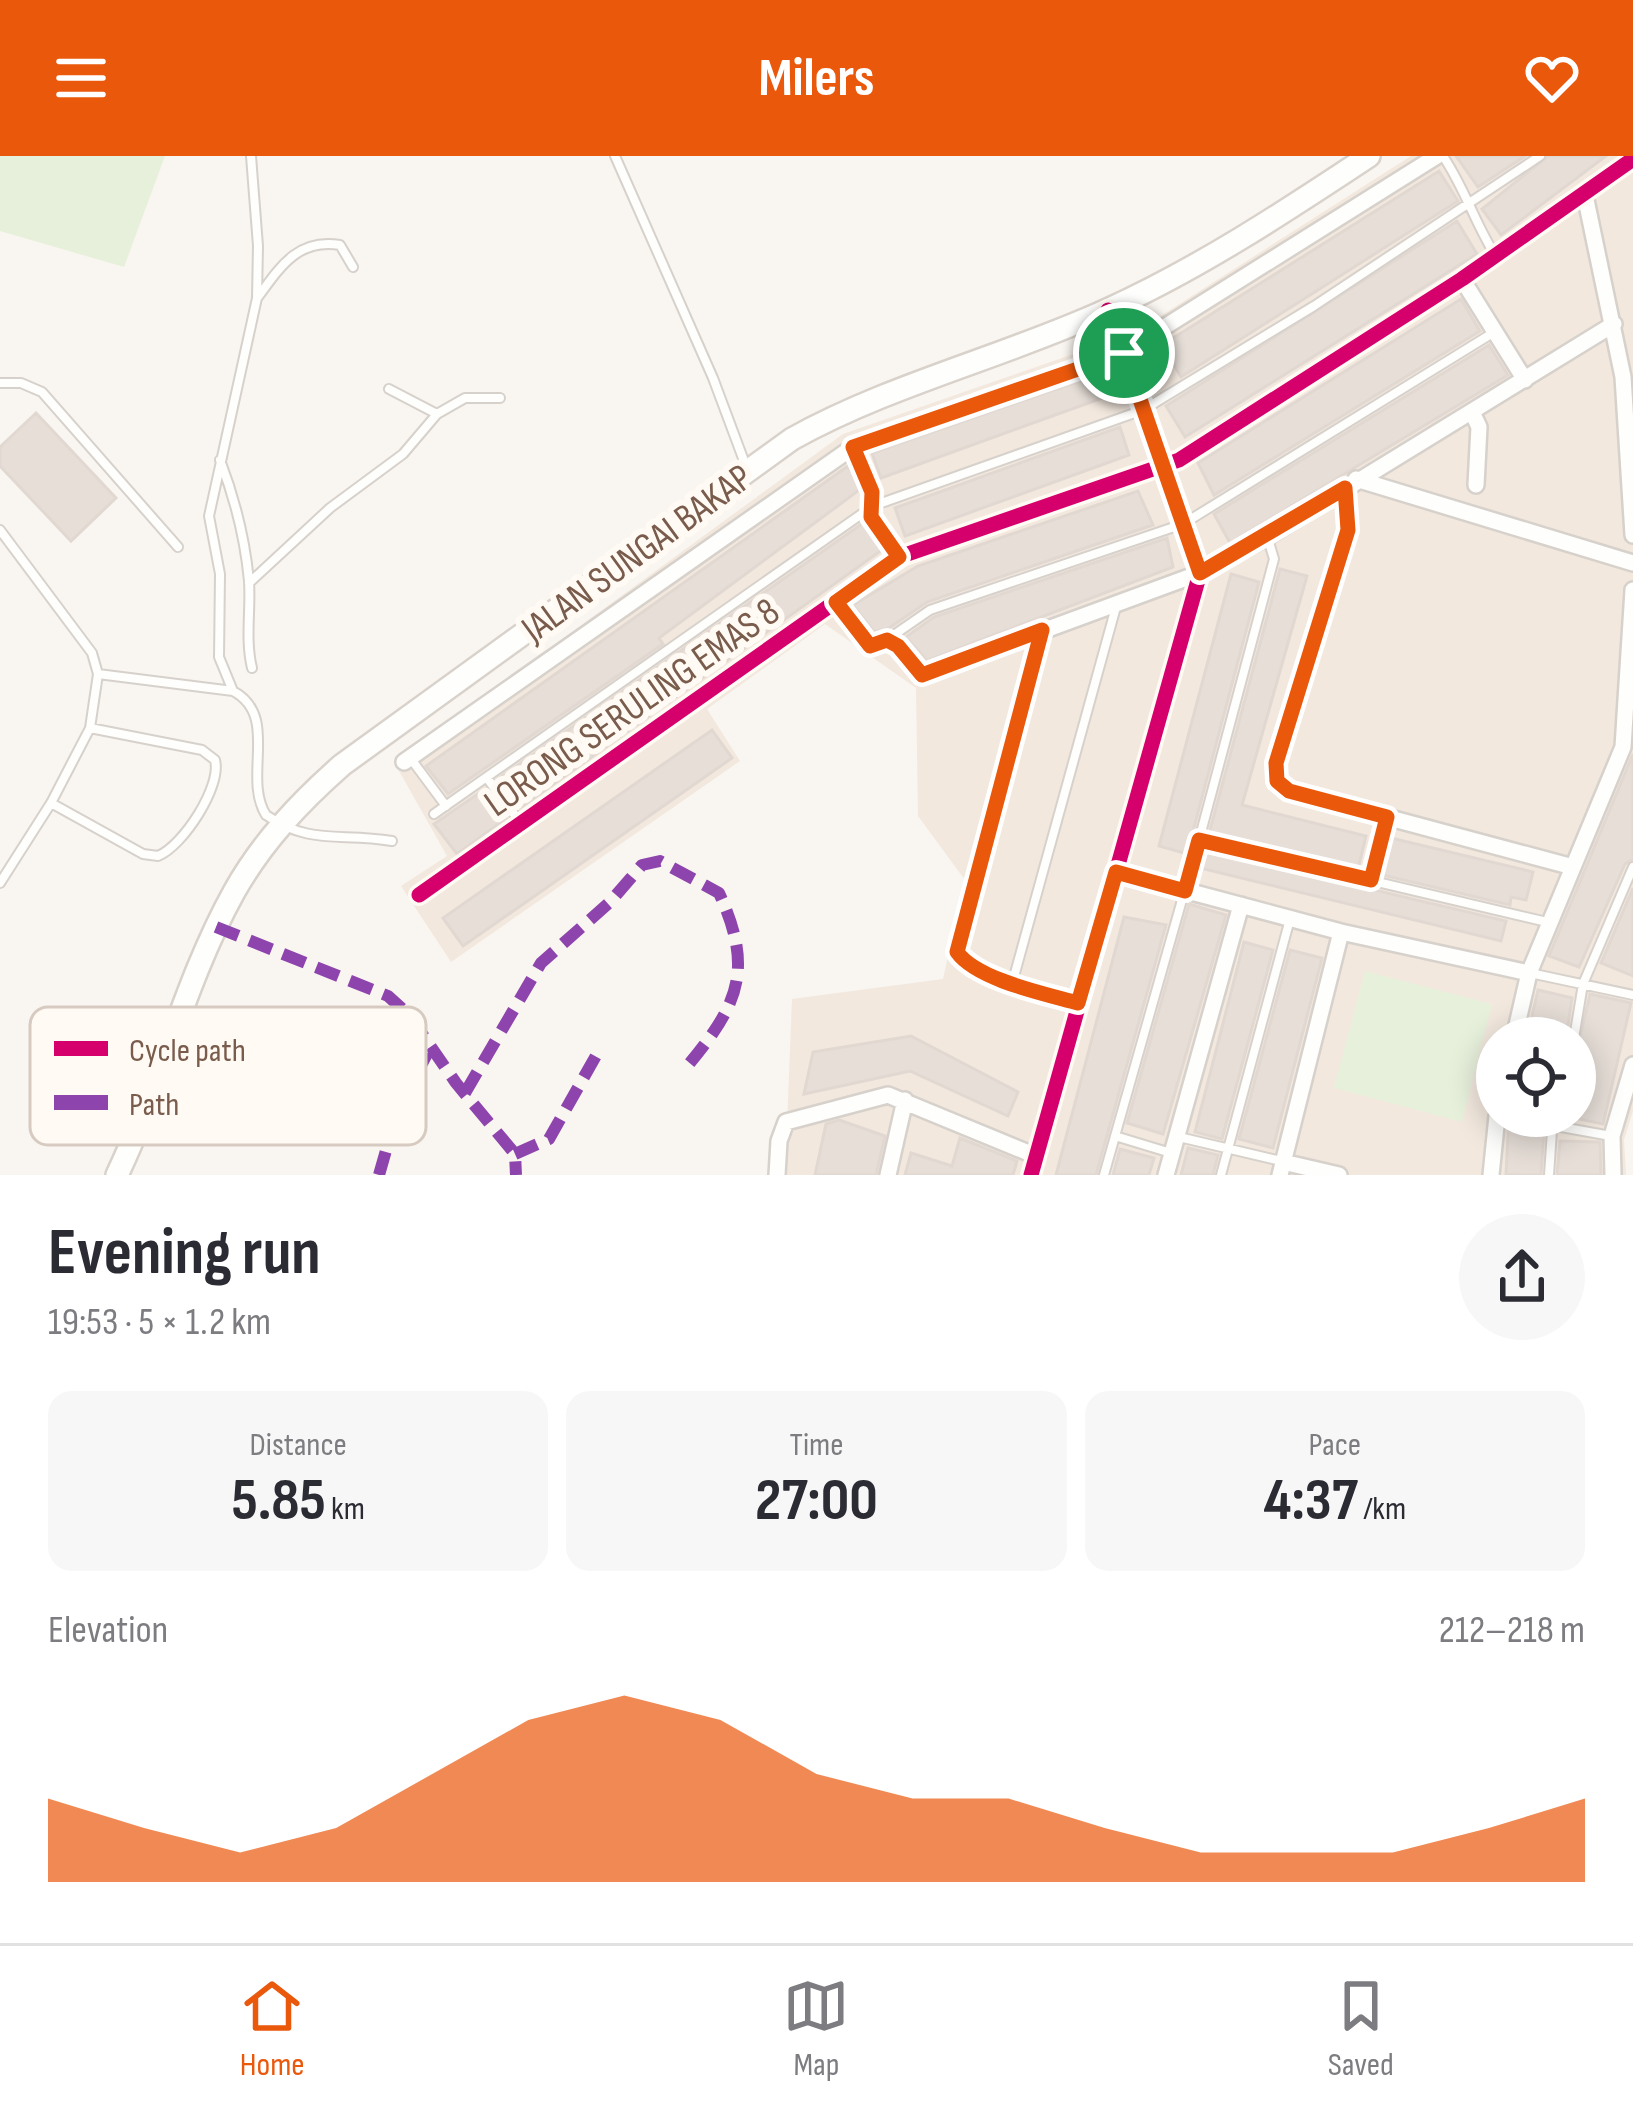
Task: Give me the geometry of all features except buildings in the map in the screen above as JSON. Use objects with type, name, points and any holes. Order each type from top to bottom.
[{"type":"main road","name":"JALAN SUNGAI BAKAP","points":[[186,1007],[216,927],[236,890],[280,825],[342,765],[748,470],[830,418],[1108,310],[1153,288],[1369,156]]},
{"type":"main road","name":"JALAN SUNGAI BAKAP","points":[[117,1175],[132,1145]]},
{"type":"street","points":[[407,760],[853,447],[1124,353],[1440,156]]},
{"type":"street","name":"LORONG SERULING EMAS 8","points":[[419,895],[899,557],[1179,460],[1462,279],[1633,159]]},
{"type":"street","points":[[1585,195],[1629,395],[1633,536]]},
{"type":"street","points":[[1462,279],[1525,380]]},
{"type":"street","points":[[1030,1175],[1200,573],[1108,310]]},
{"type":"street","points":[[836,602],[870,646],[887,640],[898,646],[922,675],[1200,573],[1268,538],[1614,324]]},
{"type":"street","points":[[1472,412],[1479,427],[1476,485]]},
{"type":"street","points":[[1350,484],[1633,563]]},
{"type":"street","points":[[1350,484],[1348,530],[1276,763],[1277,781],[1289,791],[1573,868]]},
{"type":"street","points":[[1519,1017],[1529,973],[1623,747],[1633,590]]},
{"type":"street","points":[[1042,630],[957,952],[963,960],[1012,984],[1078,1003]]},
{"type":"street","points":[[1116,872],[1341,932],[1529,973]]},
{"type":"street","points":[[1166,1175],[1241,905]]},
{"type":"street","points":[[1339,1175],[1282,1168],[1341,932]]},
{"type":"street","points":[[1613,1175],[1612,1136],[1633,1065]]},
{"type":"street","points":[[777,1175],[786,1122],[888,1095],[1036,1156]]},
{"type":"street","points":[[888,1175],[905,1100]]},
{"type":"street","points":[[1491,1175],[1495,1137]]},
{"type":"lane","points":[[233,691],[219,657],[220,574],[208,517],[257,298],[250,156]]},
{"type":"lane","points":[[615,156],[748,470]]},
{"type":"lane","points":[[1440,156],[1468,194],[1471,217],[1496,256]]},
{"type":"lane","points":[[434,814],[873,506],[1143,410],[1540,156]]},
{"type":"lane","points":[[257,298],[282,264],[312,245],[340,245],[353,267]]},
{"type":"lane","points":[[887,640],[930,610],[1183,524],[1496,332]]},
{"type":"lane","points":[[0,383],[21,383],[41,392],[178,547]]},
{"type":"lane","points":[[389,389],[436,414]]},
{"type":"lane","points":[[249,583],[330,508],[403,454],[436,414],[465,398],[500,398]]},
{"type":"lane","points":[[853,447],[872,492],[871,517],[899,557]]},
{"type":"lane","points":[[220,458],[237,506],[249,583],[252,668]]},
{"type":"lane","points":[[0,530],[92,653],[98,674],[90,728],[52,803],[0,883]]},
{"type":"lane","points":[[1104,1175],[1274,559],[1268,538]]},
{"type":"lane","points":[[1012,984],[1116,605]]},
{"type":"lane","points":[[98,674],[233,691],[244,697],[256,715],[260,806],[280,825],[311,838],[360,836],[392,842]]},
{"type":"lane","points":[[52,803],[143,854],[158,856],[175,845],[215,781],[215,760],[202,750],[90,728]]},
{"type":"lane","points":[[407,760],[446,806]]},
{"type":"lane","points":[[487,778],[521,823]]},
{"type":"lane","points":[[1371,880],[1387,817]]},
{"type":"lane","points":[[1199,840],[1549,922]]},
{"type":"lane","points":[[1578,1017],[1583,984],[1633,867]]},
{"type":"lane","points":[[1221,1175],[1290,919]]},
{"type":"lane","points":[[1529,973],[1633,995]]},
{"type":"lane","points":[[1596,1132],[1612,1136]]},
{"type":"lane","points":[[1115,1136],[1172,1154]]},
{"type":"lane","points":[[1177,1136],[1282,1168]]},
{"type":"lane","points":[[1549,1175],[1551,1137]]},
{"type":"shaded area","points":[[1411,156],[1633,156],[1633,1111],[1624,1140],[1626,1175],[785,1175],[792,999],[943,979],[965,880],[918,816],[916,688],[825,624],[707,709],[740,761],[451,962],[401,886],[447,856],[394,762],[843,434],[1134,333]]},
{"type":"green space","points":[[0,156],[165,156],[124,267],[0,231]]},
{"type":"green space","points":[[1365,971],[1492,1004],[1489,1017],[1476,1017],[1476,1067],[1462,1122],[1334,1088]]},
{"type":"marked path","points":[[465,1093],[541,963],[610,902],[642,865],[660,861],[719,893],[736,945],[738,966],[728,1006],[684,1070]]},
{"type":"marked path","points":[[216,927],[388,996],[400,1007]]},
{"type":"marked path","points":[[426,1040],[515,1154],[516,1175]]},
{"type":"marked path","points":[[426,1056],[430,1048]]},
{"type":"marked path","points":[[515,1154],[549,1139],[597,1054]]},
{"type":"marked path","points":[[379,1175],[388,1145]]},
{"type":"cycle path","points":[[419,895],[899,557],[1179,460],[1462,279],[1633,159]]},
{"type":"cycle path","points":[[1031,1175],[1200,573],[1108,310]]},
{"type":"route","points":[[1124,353],[1200,573],[1268,538],[1345,488],[1348,530],[1276,763],[1277,781],[1289,791],[1387,817],[1371,880],[1199,840],[1185,891],[1116,872],[1078,1003],[1012,984],[963,960],[957,952],[1042,630],[922,675],[898,646],[887,640],[870,646],[836,602],[899,557],[871,517],[872,492],[853,447],[1124,353]]}]
